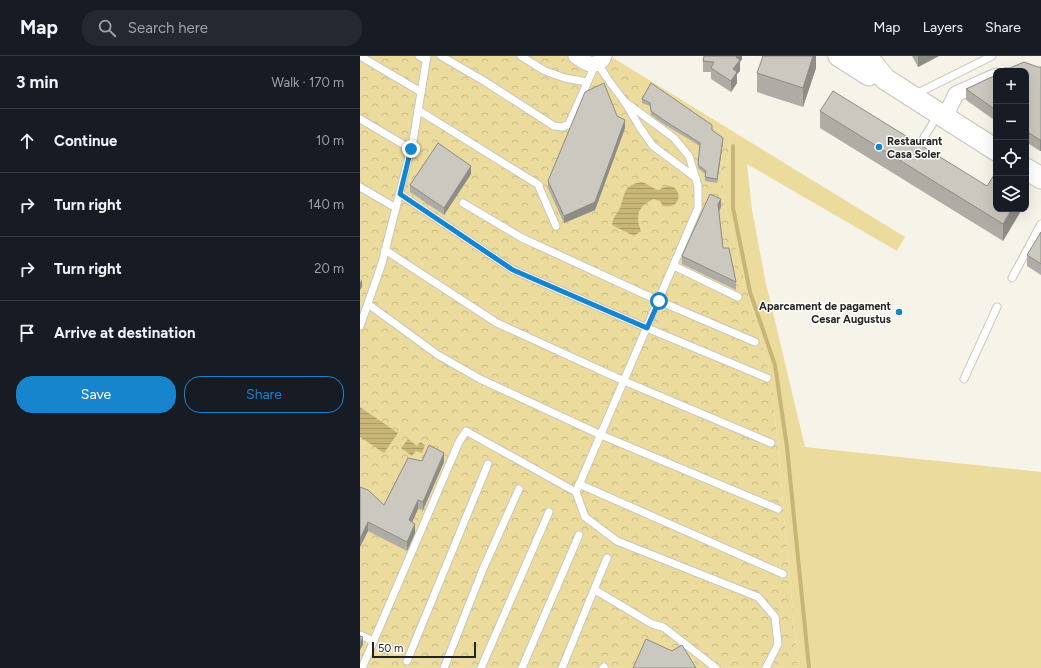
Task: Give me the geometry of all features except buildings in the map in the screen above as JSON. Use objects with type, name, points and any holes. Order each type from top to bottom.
[{"type":"street","points":[[576,56],[588,64],[599,62]]},
{"type":"street","points":[[839,56],[868,75],[886,79]]},
{"type":"street","points":[[871,57],[874,66],[886,79],[993,148]]},
{"type":"street","points":[[942,115],[956,94],[993,77]]},
{"type":"street","points":[[1029,171],[1041,178]]},
{"type":"lane","points":[[360,56],[421,92]]},
{"type":"lane","points":[[360,326],[385,250],[411,149],[426,58],[419,56]]},
{"type":"lane","points":[[441,56],[484,81],[554,126],[563,127],[569,124],[587,82],[599,62]]},
{"type":"lane","points":[[521,56],[552,73],[565,78],[587,82]]},
{"type":"lane","points":[[912,96],[992,56]]},
{"type":"lane","points":[[599,62],[607,78],[624,100],[653,146],[696,178]]},
{"type":"lane","points":[[624,100],[674,138],[689,156],[698,186],[698,208],[576,492],[585,517],[617,541],[758,597],[776,617],[778,644],[766,668]]},
{"type":"lane","points":[[418,110],[539,186],[556,226]]},
{"type":"lane","points":[[923,140],[942,115]]},
{"type":"lane","points":[[360,119],[411,149]]},
{"type":"lane","points":[[360,187],[396,208]]},
{"type":"lane","points":[[400,194],[513,270],[767,378]]},
{"type":"lane","points":[[463,203],[522,238],[659,301],[755,342]]},
{"type":"lane","points":[[1012,278],[1041,224]]},
{"type":"lane","points":[[385,250],[497,323],[624,381],[771,443]]},
{"type":"lane","points":[[674,266],[738,297]]},
{"type":"lane","points":[[368,304],[438,355],[480,379],[601,435],[778,509]]},
{"type":"lane","points":[[964,379],[996,307]]},
{"type":"lane","points":[[362,668],[459,442],[466,431],[576,492]]},
{"type":"lane","points":[[407,661],[488,464]]},
{"type":"lane","points":[[579,484],[782,574]]},
{"type":"lane","points":[[444,668],[482,570],[520,489]]},
{"type":"lane","points":[[481,668],[549,512]]},
{"type":"lane","points":[[522,668],[579,535]]},
{"type":"lane","points":[[562,668],[607,558]]},
{"type":"lane","points":[[595,590],[652,624],[662,627],[716,668]]},
{"type":"lane","points":[[360,635],[373,641]]},
{"type":"green space","points":[[360,56],[560,56],[566,60],[598,71],[615,66],[730,140],[722,196],[772,383],[798,668],[360,668]]},
{"type":"green space","points":[[560,56],[610,56],[905,237],[897,251],[747,164],[752,210],[765,279],[805,447],[1041,472],[1041,668],[798,668],[772,383],[722,196],[730,140],[598,71],[566,60]]},
{"type":"shaded area","points":[[641,182],[659,190],[666,186],[672,186],[676,189],[678,199],[676,203],[671,206],[663,206],[660,201],[654,199],[644,205],[638,216],[641,231],[634,236],[612,225],[628,188],[635,183]]},
{"type":"shaded area","points":[[360,407],[398,433],[384,453],[360,437]]},
{"type":"shaded area","points":[[408,439],[417,446],[420,442],[425,445],[422,453],[416,451],[412,456],[401,448]]},
{"type":"waterway","points":[[733,146],[733,208],[750,292],[775,365],[787,447],[809,668]]},
{"type":"place","name":"Restaurant Casa Soler","points":[[879,147]]},
{"type":"place","name":"Aparcament de pagament Cesar Augustus","points":[[899,312]]},
{"type":"route","points":[[411,149],[400,194],[513,270],[647,328],[659,301]]}]
